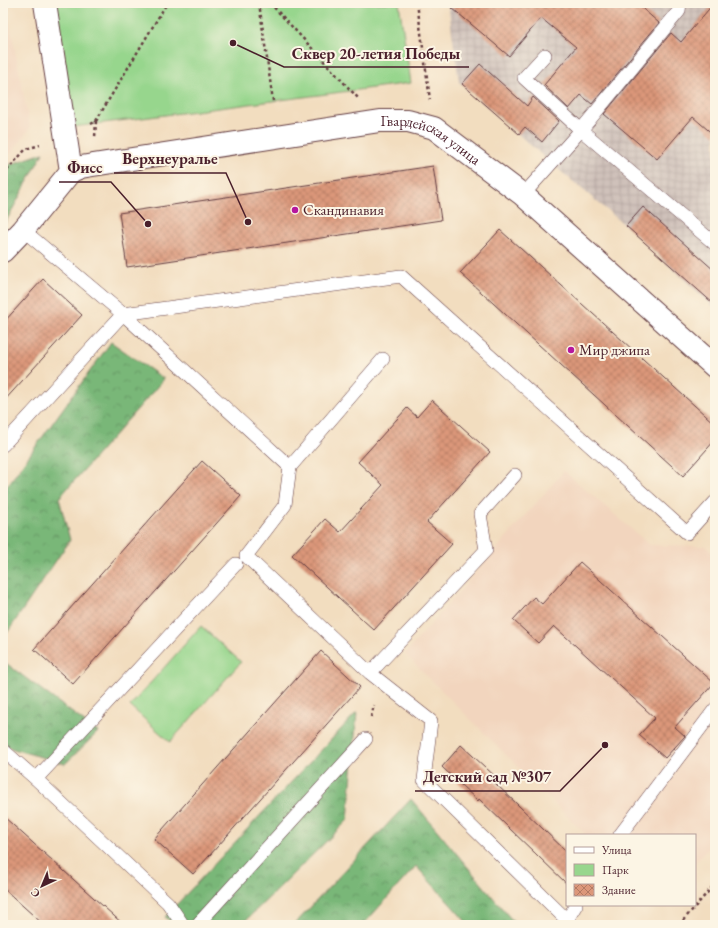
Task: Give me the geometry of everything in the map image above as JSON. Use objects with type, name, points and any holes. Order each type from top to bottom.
[{"type":"street","points":[[3,251],[23,230],[71,171],[45,3]]},
{"type":"street","name":"Гвардейская улица","points":[[71,171],[81,167],[380,121],[408,121],[434,128],[523,195],[715,368]]},
{"type":"lane","points":[[523,195],[581,130],[679,11],[680,3]]},
{"type":"lane","points":[[545,55],[524,78],[581,130],[715,244]]},
{"type":"lane","points":[[23,230],[123,314],[290,467]]},
{"type":"lane","points":[[3,445],[123,314],[401,276],[687,533],[715,502]]},
{"type":"lane","points":[[383,360],[290,467],[285,505],[246,556],[375,677],[431,721],[424,780],[569,923],[576,906]]},
{"type":"lane","points":[[375,677],[486,550],[480,514],[515,475]]},
{"type":"lane","points":[[36,779],[236,564]]},
{"type":"lane","points":[[621,834],[715,709]]},
{"type":"lane","points":[[197,925],[366,739]]},
{"type":"lane","points":[[3,750],[168,903],[183,925]]},
{"type":"path","points":[[96,121],[167,3]]},
{"type":"path","points":[[259,3],[273,102]]},
{"type":"path","points":[[270,3],[362,102]]},
{"type":"path","points":[[417,3],[434,128]]},
{"type":"path","points":[[422,98],[430,98]]},
{"type":"path","points":[[366,739],[375,677]]},
{"type":"path","points":[[696,906],[715,884]]},
{"type":"path","points":[[679,925],[696,906]]},
{"type":"shaded area","points":[[3,3],[6,3],[30,128],[3,164]]},
{"type":"shaded area","points":[[448,3],[715,3],[715,308],[626,226],[551,163],[459,82]]},
{"type":"shaded area","points":[[564,471],[650,545],[705,546],[715,555],[715,842],[696,861],[696,834],[585,834],[405,654]]},
{"type":"green space","points":[[54,3],[399,3],[411,83],[73,127]]},
{"type":"green space","points":[[43,153],[3,227],[3,167]]},
{"type":"green space","points":[[111,342],[164,379],[59,498],[70,540],[3,639],[3,489],[5,489]]},
{"type":"green space","points":[[201,626],[241,662],[170,742],[130,706]]},
{"type":"green space","points":[[3,661],[98,732],[65,764],[3,746]]},
{"type":"green space","points":[[357,712],[348,820],[241,925],[175,925],[165,917]]},
{"type":"green space","points":[[411,799],[516,925],[469,925],[416,866],[363,925],[294,925]]},
{"type":"building","points":[[446,3],[636,3],[659,23],[592,104],[581,95],[569,109],[544,85],[576,47],[541,18],[509,56]]},
{"type":"building","points":[[714,3],[715,136],[693,117],[657,159],[604,114],[671,33],[681,42]]},
{"type":"building","points":[[480,64],[527,106],[533,97],[559,121],[542,142],[525,127],[519,134],[462,84]]},
{"type":"building","points":[[433,166],[441,220],[127,267],[119,213]]},
{"type":"building","points":[[643,207],[715,271],[715,305],[626,226]]},
{"type":"building","points":[[500,230],[715,424],[715,440],[683,476],[460,273]]},
{"type":"building","points":[[43,279],[82,315],[3,402],[3,323]]},
{"type":"building","points":[[432,400],[490,452],[427,522],[452,544],[374,630],[292,555],[325,519],[340,532],[383,485],[358,462],[407,408],[417,417]]},
{"type":"building","points":[[202,461],[241,496],[73,684],[34,649]]},
{"type":"building","points":[[580,562],[714,683],[675,727],[685,736],[665,758],[639,735],[655,718],[554,626],[538,643],[513,620],[534,597],[542,604]]},
{"type":"building","points":[[321,651],[360,687],[193,874],[154,839]]},
{"type":"building","points":[[461,745],[498,779],[495,783],[566,851],[566,883],[479,799],[478,801],[442,767]]},
{"type":"building","points":[[3,816],[124,925],[44,925],[3,888]]},
{"type":"place","name":"Сквер 20-летия Победы","points":[[233,43]]},
{"type":"place","name":"Скандинавия","points":[[295,210]]},
{"type":"place","name":"Верхнеуралье","points":[[248,222]]},
{"type":"place","name":"Фисс","points":[[148,224]]},
{"type":"place","name":"Мир джипа","points":[[571,350]]},
{"type":"place","name":"Детский сад №307","points":[[605,745]]}]
